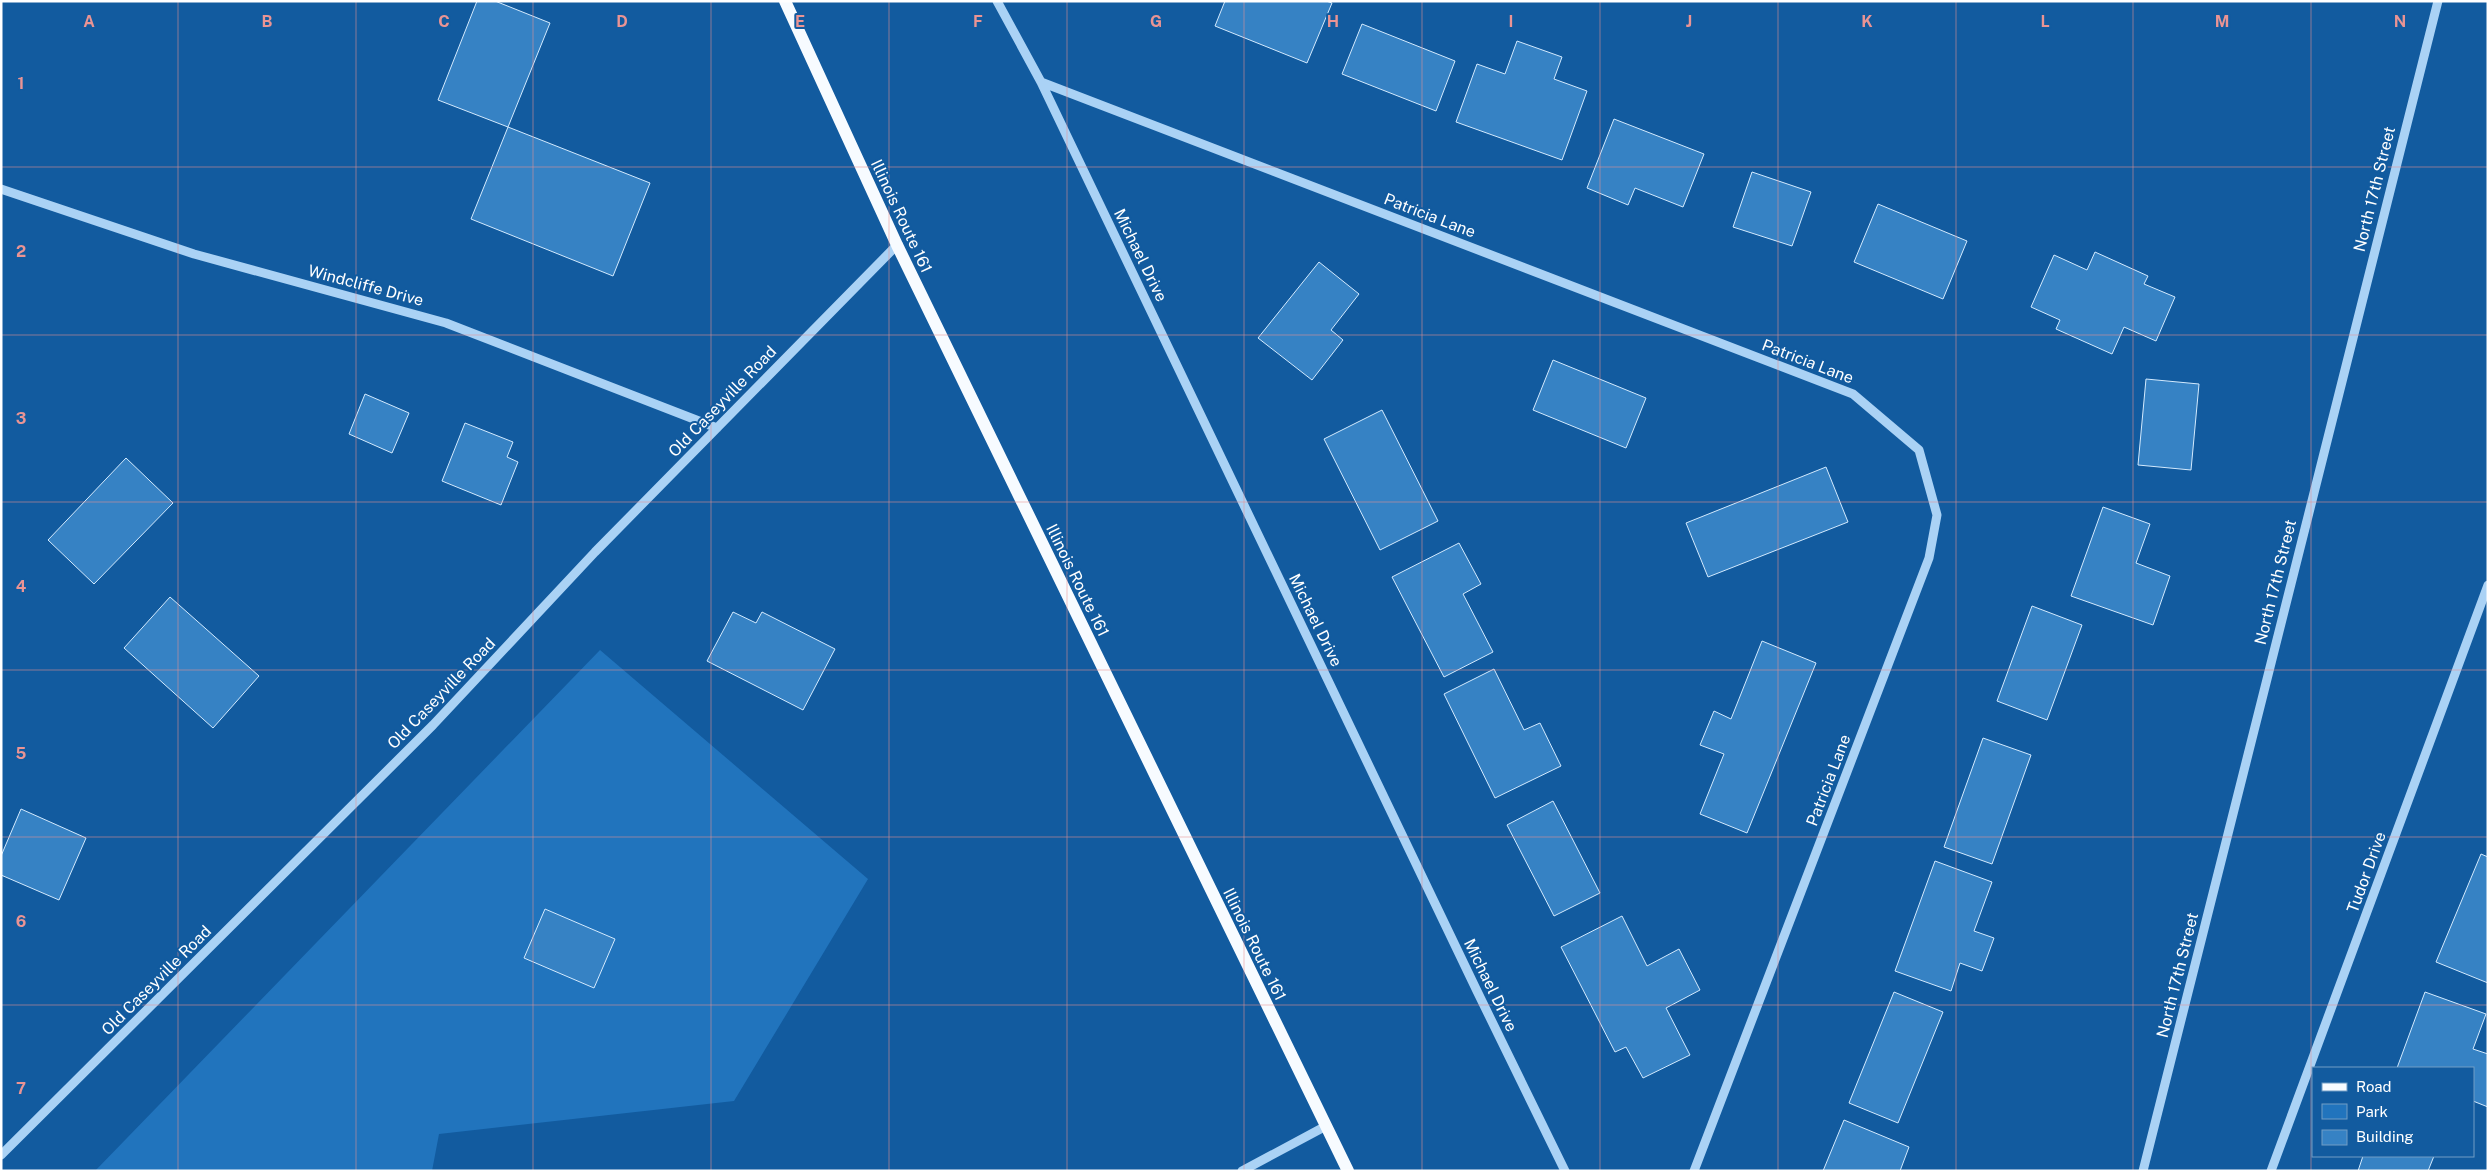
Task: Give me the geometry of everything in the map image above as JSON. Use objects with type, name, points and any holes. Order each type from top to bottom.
[{"type":"main road","name":"Illinois Route 161","points":[[785,1],[897,245],[1348,1171]]},
{"type":"street","points":[[997,1],[1041,82]]},
{"type":"street","name":"North 17th Street","points":[[2143,1171],[2438,1]]},
{"type":"street","name":"Michael Drive","points":[[1041,82],[1472,982],[1566,1171]]},
{"type":"street","name":"Patricia Lane","points":[[1041,82],[1853,394],[1919,450],[1937,515],[1929,558],[1694,1171]]},
{"type":"street","name":"Windcliffe Drive","points":[[1,189],[194,254],[446,323],[717,428]]},
{"type":"street","name":"Old Caseyville Road","points":[[1,1155],[432,725],[595,552],[897,245]]},
{"type":"street","name":"Tudor Drive","points":[[2271,1171],[2488,585]]},
{"type":"street","points":[[1242,1171],[1326,1126]]},
{"type":"green space","points":[[600,650],[868,879],[734,1101],[439,1134],[432,1171],[95,1171]]},
{"type":"building","points":[[477,1],[495,1],[550,23],[508,127],[438,100]]},
{"type":"building","points":[[1225,1],[1326,1],[1332,3],[1307,63],[1215,26]]},
{"type":"building","points":[[1362,24],[1455,61],[1436,111],[1342,74]]},
{"type":"building","points":[[1517,41],[1562,57],[1554,79],[1587,91],[1562,160],[1456,122],[1477,64],[1505,74]]},
{"type":"building","points":[[1614,119],[1704,154],[1683,207],[1635,188],[1628,205],[1587,188]]},
{"type":"building","points":[[508,127],[650,183],[613,276],[471,219]]},
{"type":"building","points":[[1752,172],[1811,192],[1792,246],[1733,227]]},
{"type":"building","points":[[1878,204],[1967,241],[1943,299],[1854,262]]},
{"type":"building","points":[[2095,252],[2148,276],[2144,284],[2175,297],[2156,341],[2124,327],[2112,354],[2056,329],[2060,320],[2031,307],[2054,255],[2087,270]]},
{"type":"building","points":[[1319,262],[1359,294],[1331,330],[1343,340],[1312,380],[1258,338]]},
{"type":"building","points":[[1553,360],[1646,398],[1626,448],[1533,410]]},
{"type":"building","points":[[2146,379],[2199,384],[2191,470],[2138,465]]},
{"type":"building","points":[[365,394],[409,413],[392,453],[349,434]]},
{"type":"building","points":[[1382,410],[1438,521],[1380,550],[1324,439]]},
{"type":"building","points":[[465,423],[513,442],[507,457],[518,462],[501,505],[442,481]]},
{"type":"building","points":[[126,458],[173,503],[94,584],[48,540]]},
{"type":"building","points":[[1826,467],[1848,522],[1708,577],[1686,523]]},
{"type":"building","points":[[2103,507],[2150,524],[2136,563],[2170,576],[2153,625],[2071,596]]},
{"type":"building","points":[[1459,543],[1481,584],[1463,594],[1493,652],[1444,677],[1392,577]]},
{"type":"building","points":[[170,597],[259,676],[213,728],[124,648]]},
{"type":"building","points":[[2032,606],[2082,625],[2047,720],[1997,701]]},
{"type":"building","points":[[733,612],[756,623],[762,612],[835,649],[803,710],[707,661]]},
{"type":"building","points":[[1762,641],[1816,663],[1747,833],[1700,814],[1724,754],[1700,745],[1714,711],[1731,719]]},
{"type":"building","points":[[1494,669],[1524,730],[1540,723],[1561,766],[1495,798],[1444,694]]},
{"type":"building","points":[[1983,738],[2031,755],[1992,864],[1944,847]]},
{"type":"building","points":[[1553,801],[1600,893],[1554,916],[1507,825]]},
{"type":"building","points":[[21,809],[86,838],[59,900],[1,875],[1,856]]},
{"type":"building","points":[[2481,854],[2488,857],[2488,983],[2436,962]]},
{"type":"building","points":[[1935,861],[1992,882],[1974,931],[1994,938],[1982,971],[1960,963],[1951,991],[1895,971]]},
{"type":"building","points":[[545,909],[615,939],[594,988],[524,958]]},
{"type":"building","points":[[1622,916],[1647,966],[1679,949],[1700,990],[1666,1008],[1690,1055],[1643,1078],[1626,1047],[1615,1052],[1561,947]]},
{"type":"building","points":[[1894,992],[1943,1012],[1898,1123],[1849,1103]]},
{"type":"building","points":[[2425,992],[2486,1014],[2473,1049],[2488,1054],[2488,1107],[2474,1101],[2474,1067],[2397,1067]]},
{"type":"building","points":[[1844,1120],[1909,1147],[1900,1171],[1823,1171]]},
{"type":"building","points":[[2363,1157],[2434,1157],[2428,1171],[2358,1171]]}]
